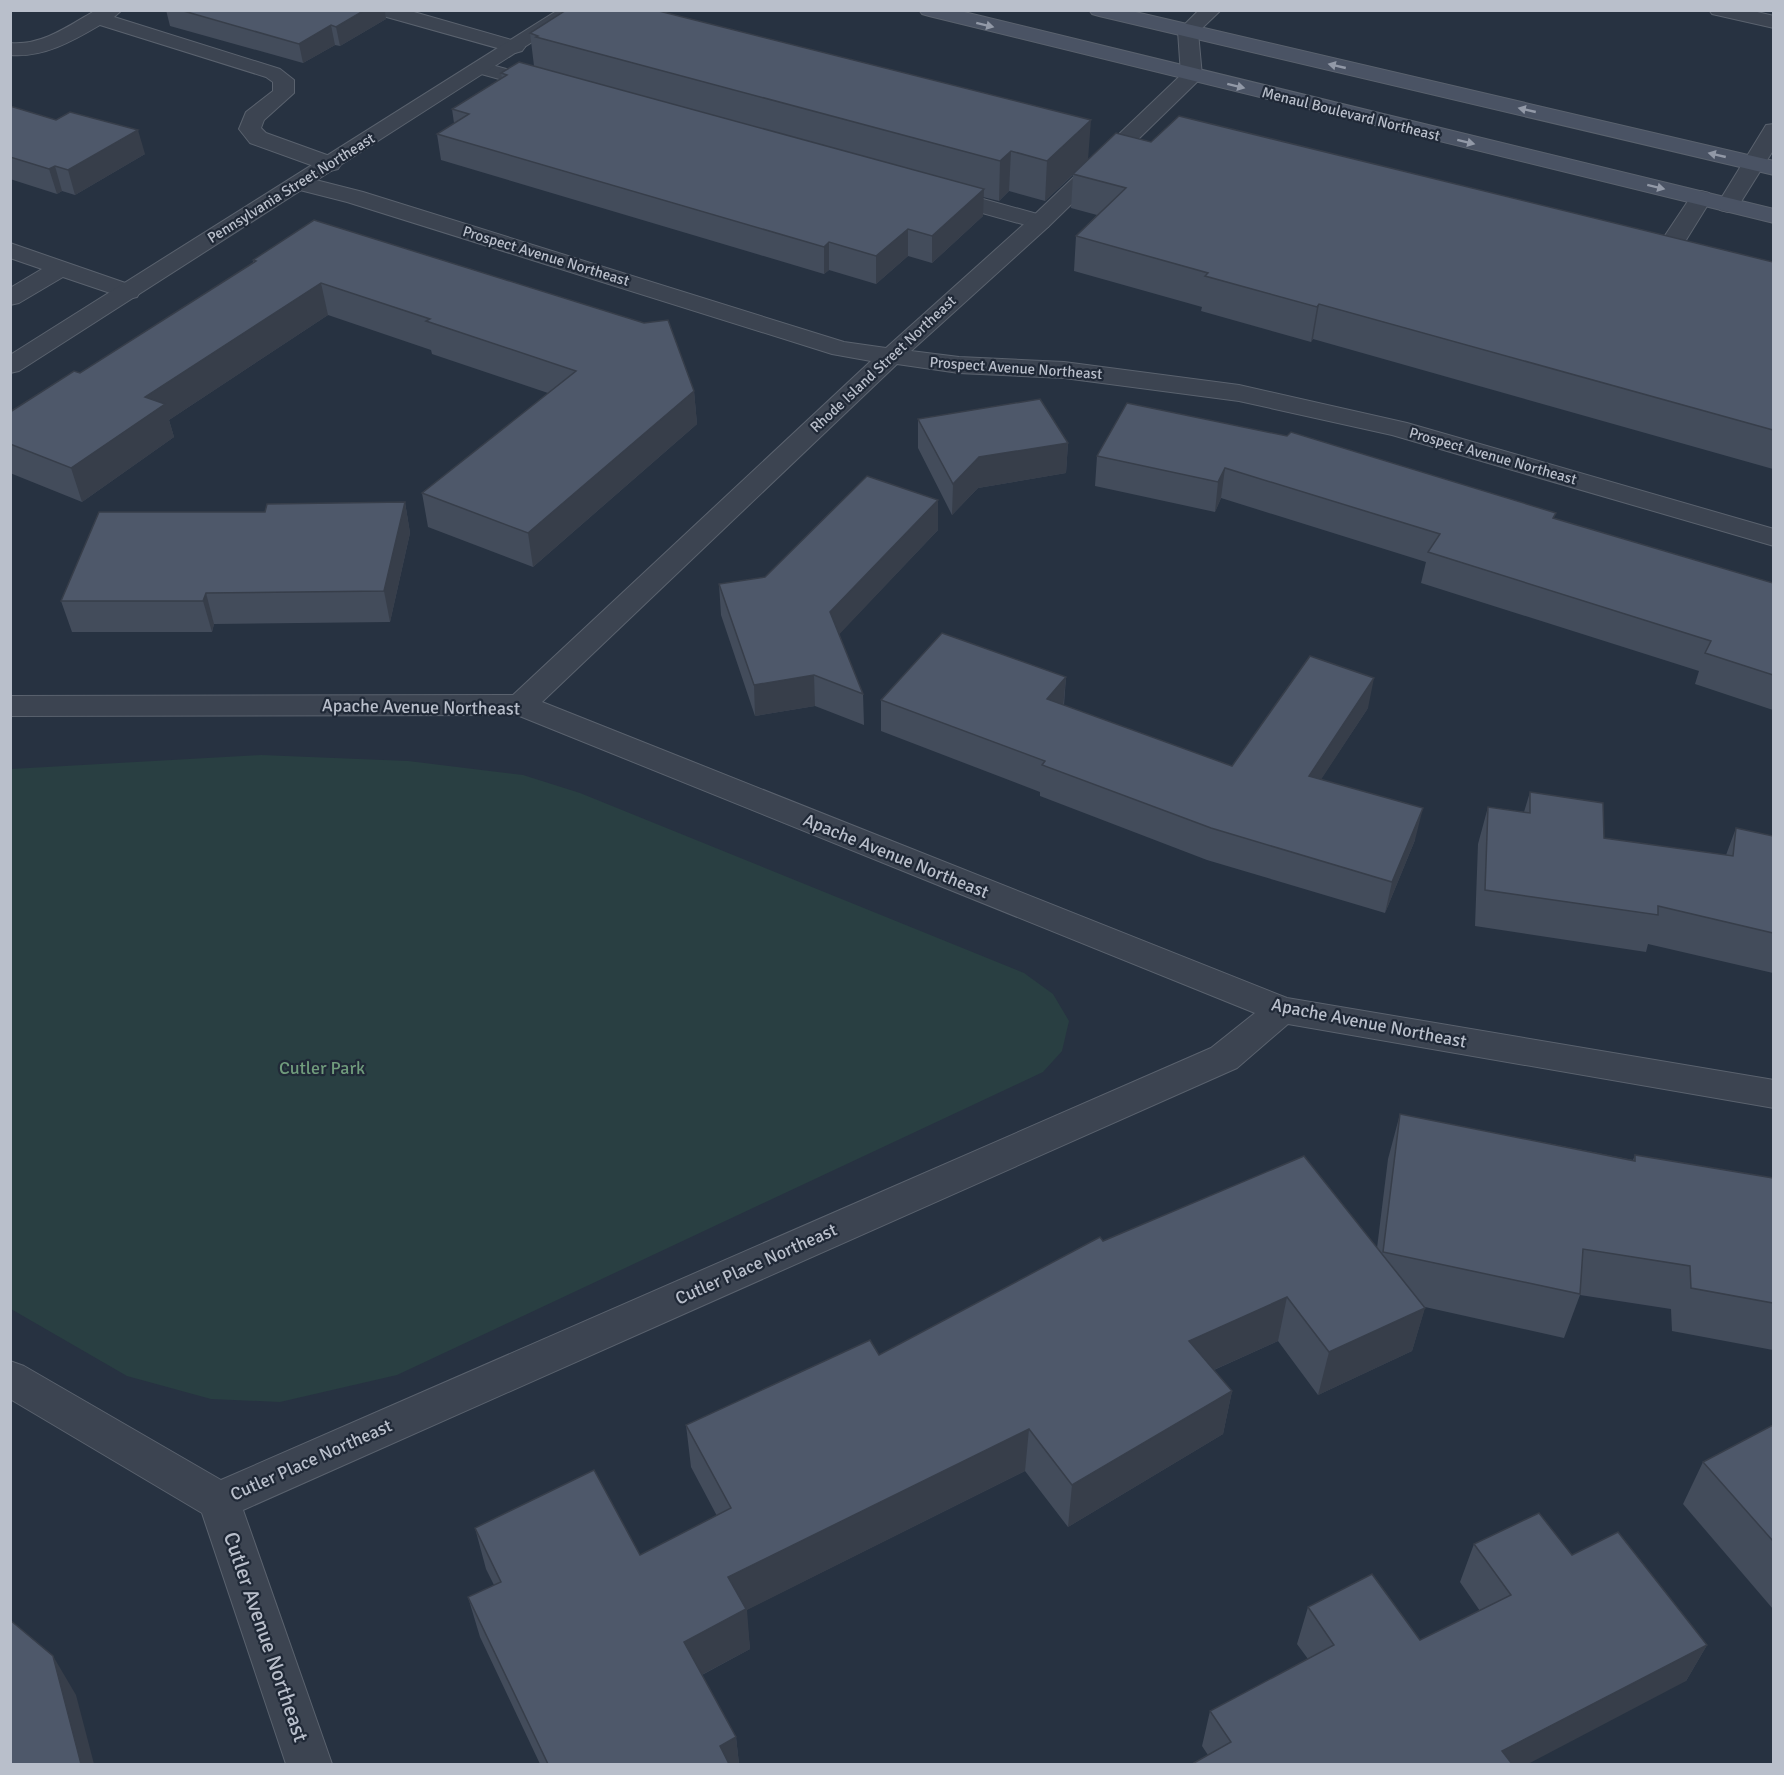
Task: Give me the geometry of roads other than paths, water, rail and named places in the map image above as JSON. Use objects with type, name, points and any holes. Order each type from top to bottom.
[{"type":"main road","name":"Menaul Boulevard Northeast","points":[[929,10],[1773,216]]},
{"type":"main road","points":[[1099,10],[1763,166]]},
{"type":"street","points":[[382,10],[515,47]]},
{"type":"street","points":[[420,21],[437,10]]},
{"type":"street","name":"Pennsylvania Street Northeast","points":[[10,366],[572,10]]},
{"type":"street","points":[[1192,76],[1188,31],[1211,10]]},
{"type":"street","points":[[1719,10],[1773,22]]},
{"type":"street","points":[[10,49],[18,51],[43,46],[105,14],[273,73],[284,80],[283,93],[254,117],[250,129],[258,138],[330,164]]},
{"type":"street","points":[[481,68],[560,90]]},
{"type":"street","name":"Rhode Island Street Northeast","points":[[521,705],[889,357],[1041,222],[1192,76]]},
{"type":"street","points":[[1728,205],[1763,166],[1773,130]]},
{"type":"street","name":"Prospect Avenue Northeast","points":[[300,183],[355,196],[841,349],[959,365],[1064,370],[1239,393],[1398,429],[1773,538]]},
{"type":"street","points":[[926,190],[1041,222]]},
{"type":"street","points":[[1674,240],[1701,198]]},
{"type":"street","points":[[10,250],[128,292]]},
{"type":"street","points":[[10,298],[61,268]]},
{"type":"street","name":"Apache Avenue Northeast","points":[[10,706],[521,705],[1282,1010],[1773,1094]]},
{"type":"street","name":"Cutler Place Northeast","points":[[219,1501],[1224,1058],[1282,1010]]},
{"type":"street","points":[[10,1378],[219,1501]]},
{"type":"street","name":"Cutler Avenue Northeast","points":[[219,1501],[309,1764]]},
{"type":"park label","name":"Cutler Park","points":[[322,1068]]}]
